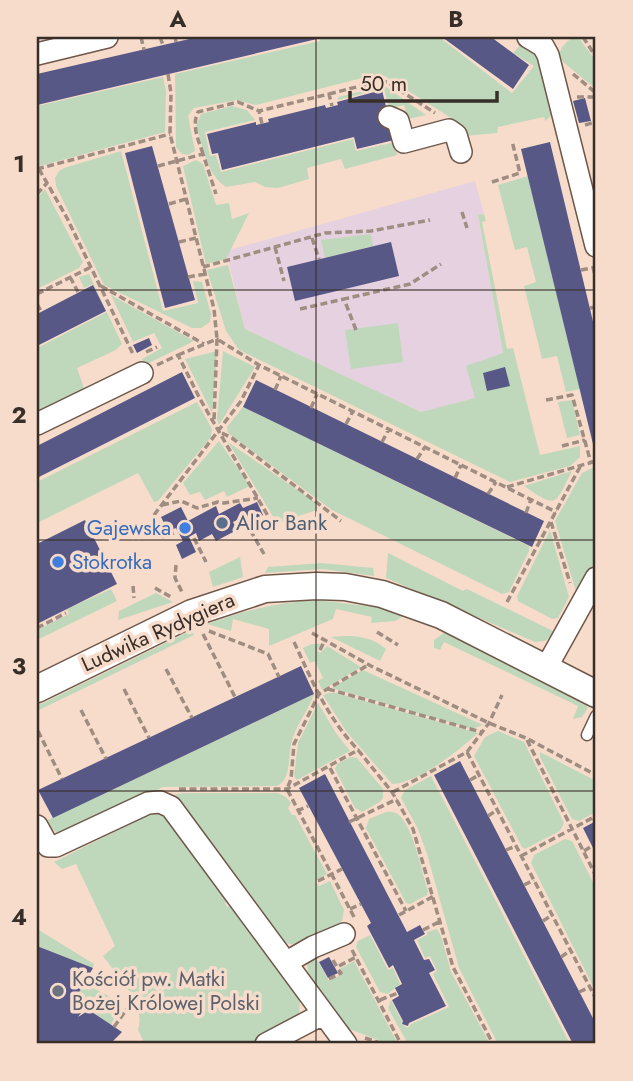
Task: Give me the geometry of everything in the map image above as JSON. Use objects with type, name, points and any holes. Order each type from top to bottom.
[{"type":"street","points":[[37,54],[107,37]]},
{"type":"street","points":[[528,37],[543,46],[548,55],[596,246]]},
{"type":"street","points":[[389,117],[398,121],[404,142],[449,130],[456,135],[461,152]]},
{"type":"street","points":[[37,424],[142,373]]},
{"type":"street","points":[[546,668],[596,578]]},
{"type":"street","name":"Ludwika Rydygiera","points":[[37,690],[192,612],[251,592],[298,586],[345,587],[382,594],[441,615],[596,694]]},
{"type":"street","points":[[37,826],[48,846],[56,846],[148,803],[160,802],[171,807],[346,1044]]},
{"type":"street","points":[[287,962],[344,934]]},
{"type":"street","points":[[266,1044],[323,1014]]},
{"type":"lane","points":[[587,736],[596,716]]},
{"type":"path","points":[[141,37],[144,50]]},
{"type":"path","points":[[160,37],[163,45]]},
{"type":"path","points":[[583,37],[596,57]]},
{"type":"path","points":[[168,74],[171,93],[170,134],[214,309],[217,339],[214,423]]},
{"type":"path","points":[[216,194],[195,128],[198,112],[237,102],[259,111],[380,81],[387,82],[439,116]]},
{"type":"path","points":[[329,93],[332,106]]},
{"type":"path","points":[[259,111],[262,124]]},
{"type":"path","points":[[170,134],[38,169],[91,267],[142,373],[217,339]]},
{"type":"path","points":[[512,141],[520,173]]},
{"type":"path","points":[[158,166],[203,154]]},
{"type":"path","points":[[492,182],[526,170]]},
{"type":"path","points":[[37,194],[47,183]]},
{"type":"path","points":[[169,204],[186,199]]},
{"type":"path","points":[[462,212],[467,228]]},
{"type":"path","points":[[203,267],[325,233],[371,231],[430,220]]},
{"type":"path","points":[[312,237],[319,259]]},
{"type":"path","points":[[179,242],[196,239]]},
{"type":"path","points":[[275,247],[284,281]]},
{"type":"path","points":[[300,309],[410,285],[441,264]]},
{"type":"path","points":[[37,294],[91,267]]},
{"type":"path","points":[[581,270],[593,267]]},
{"type":"path","points":[[188,277],[205,274]]},
{"type":"path","points":[[70,277],[78,292]]},
{"type":"path","points":[[99,285],[204,344]]},
{"type":"path","points":[[344,299],[356,330]]},
{"type":"path","points":[[37,304],[41,311]]},
{"type":"path","points":[[590,308],[596,307]]},
{"type":"path","points":[[217,339],[259,365],[556,512]]},
{"type":"path","points":[[178,355],[275,528]]},
{"type":"path","points":[[154,515],[242,401],[259,365]]},
{"type":"path","points":[[275,390],[281,376]]},
{"type":"path","points":[[311,408],[317,394]]},
{"type":"path","points":[[546,400],[581,394]]},
{"type":"path","points":[[572,395],[590,463]]},
{"type":"path","points":[[345,425],[352,411]]},
{"type":"path","points":[[382,442],[389,429]]},
{"type":"path","points":[[220,432],[232,438],[341,521]]},
{"type":"path","points":[[562,446],[585,440]]},
{"type":"path","points":[[417,459],[425,447]]},
{"type":"path","points":[[506,487],[596,461]]},
{"type":"path","points":[[455,478],[461,465]]},
{"type":"path","points":[[508,602],[582,465]]},
{"type":"path","points":[[488,494],[496,482]]},
{"type":"path","points":[[160,506],[181,501],[197,508],[218,502],[258,498]]},
{"type":"path","points":[[526,513],[531,499]]},
{"type":"path","points":[[245,521],[264,554]]},
{"type":"path","points":[[551,522],[570,585]]},
{"type":"path","points":[[89,528],[101,523]]},
{"type":"path","points":[[162,537],[174,533]]},
{"type":"path","points":[[194,538],[206,562]]},
{"type":"path","points":[[110,571],[122,565]]},
{"type":"path","points":[[133,586],[134,598]]},
{"type":"path","points":[[37,628],[66,613]]},
{"type":"path","points":[[200,628],[268,654],[279,677]]},
{"type":"path","points":[[377,632],[398,645]]},
{"type":"path","points":[[312,633],[368,665],[526,738],[596,775]]},
{"type":"path","points":[[320,650],[325,640]]},
{"type":"path","points":[[294,642],[338,729],[392,792],[413,830],[460,984],[493,1044]]},
{"type":"path","points":[[368,665],[319,694],[294,744],[288,789],[361,931],[344,934],[401,1044]]},
{"type":"path","points":[[166,669],[192,718]]},
{"type":"path","points":[[124,689],[149,738]]},
{"type":"path","points":[[328,689],[481,732]]},
{"type":"path","points":[[392,792],[467,752],[489,723],[502,695]]},
{"type":"path","points":[[80,710],[106,759]]},
{"type":"path","points":[[38,731],[62,779]]},
{"type":"path","points":[[526,738],[596,876]]},
{"type":"path","points":[[160,802],[176,789],[288,789],[358,750]]},
{"type":"path","points":[[467,752],[596,999]]},
{"type":"path","points":[[330,768],[405,911]]},
{"type":"path","points":[[470,780],[479,775]]},
{"type":"path","points":[[349,822],[397,799]]},
{"type":"path","points":[[297,811],[308,806]]},
{"type":"path","points":[[488,816],[497,810]]},
{"type":"path","points":[[521,856],[596,816]]},
{"type":"path","points":[[506,850],[516,846]]},
{"type":"path","points":[[584,851],[593,846]]},
{"type":"path","points":[[318,881],[342,869]]},
{"type":"path","points":[[524,885],[534,880]]},
{"type":"path","points":[[399,915],[434,897]]},
{"type":"path","points":[[350,909],[361,904]]},
{"type":"path","points":[[543,921],[552,915]]},
{"type":"path","points":[[423,929],[441,921]]},
{"type":"path","points":[[561,957],[571,950]]},
{"type":"path","points":[[329,979],[341,973],[337,967]]},
{"type":"path","points":[[579,992],[590,987]]},
{"type":"path","points":[[380,1001],[398,992]]},
{"type":"path","points":[[114,1027],[129,1006]]},
{"type":"shaded area","points":[[475,181],[484,214],[478,216],[503,353],[476,398],[421,412],[245,329],[226,251]]},
{"type":"green space","points":[[320,37],[439,37],[512,93],[534,66],[513,53],[522,43],[538,54],[554,107],[545,121],[544,117],[498,127],[497,133],[465,136],[462,125],[385,76],[374,75],[256,105],[237,100],[194,108],[188,116],[195,151],[188,155],[182,154],[176,147],[175,74],[320,41]]},
{"type":"green space","points":[[572,37],[578,37],[596,61],[596,89],[563,62],[559,55],[562,47]]},
{"type":"green space","points":[[163,77],[166,91],[165,132],[37,165],[37,106]]},
{"type":"green space","points":[[386,87],[426,115],[408,119],[404,105],[389,109],[384,88],[338,100],[338,97]]},
{"type":"green space","points":[[232,106],[247,110],[255,120],[205,132],[210,156],[216,155],[221,172],[353,139],[356,151],[395,142],[397,155],[345,169],[341,159],[307,168],[309,179],[278,188],[265,187],[255,182],[226,187],[210,168],[196,126],[201,114]]},
{"type":"green space","points":[[121,151],[163,311],[198,303],[193,281],[202,282],[211,314],[210,322],[201,328],[192,328],[104,285],[56,186],[55,178],[64,168]]},
{"type":"green space","points":[[196,160],[203,164],[216,205],[229,203],[232,219],[249,213],[226,259],[206,264],[183,166]]},
{"type":"green space","points":[[528,176],[580,389],[566,392],[557,356],[542,359],[524,286],[536,282],[527,247],[515,250],[498,185]]},
{"type":"green space","points":[[45,189],[83,262],[79,268],[37,289],[37,198]]},
{"type":"green space","points":[[484,214],[486,221],[482,222],[507,349],[513,348],[540,455],[580,446],[580,457],[570,466],[510,482],[239,350],[226,331],[207,270],[228,265],[245,329],[421,412],[475,398],[466,366],[503,353],[478,215]]},
{"type":"green space","points":[[371,234],[373,246],[325,258],[321,240]]},
{"type":"green space","points":[[89,274],[105,309],[93,284],[84,288],[79,277]]},
{"type":"green space","points":[[111,295],[194,341],[145,365],[142,359],[162,348],[154,333],[133,342]]},
{"type":"green space","points":[[107,312],[122,344],[116,350],[77,368],[85,391],[37,415],[37,348]]},
{"type":"green space","points":[[398,323],[403,362],[351,369],[345,330]]},
{"type":"green space","points":[[217,351],[212,413],[185,359]]},
{"type":"green space","points":[[223,351],[255,367],[219,425],[217,419]]},
{"type":"green space","points":[[572,400],[580,435],[567,438],[558,402]]},
{"type":"green space","points":[[197,402],[212,429],[211,437],[158,501],[154,502],[138,473],[37,523],[37,482]]},
{"type":"green space","points":[[243,407],[529,546],[509,592],[502,594],[332,510],[228,433],[227,427]]},
{"type":"green space","points":[[219,441],[250,486],[227,497],[224,491],[205,500],[200,492],[190,495],[183,483]]},
{"type":"green space","points":[[228,442],[315,502],[317,510],[277,523]]},
{"type":"green space","points":[[596,466],[596,559],[577,595],[555,521],[582,473]]},
{"type":"green space","points":[[572,471],[554,500],[549,501],[524,486]]},
{"type":"green space","points":[[550,530],[569,597],[558,618],[552,619],[518,601],[517,596]]},
{"type":"green space","points":[[388,553],[463,591],[469,590],[555,632],[545,641],[535,642],[386,578]]},
{"type":"green space","points":[[240,557],[243,577],[213,587],[209,572]]},
{"type":"green space","points":[[322,563],[373,568],[374,576],[322,569],[265,573],[268,567]]},
{"type":"green space","points":[[111,589],[117,601],[37,640],[37,630],[69,614],[67,609]]},
{"type":"green space","points":[[156,593],[173,602],[118,620],[119,611]]},
{"type":"green space","points":[[317,600],[383,608],[406,615],[395,621],[371,623],[372,617],[336,609],[333,619],[269,646],[269,629],[233,619],[231,631],[207,624],[261,608]]},
{"type":"green space","points":[[192,630],[194,635],[37,711],[37,706]]},
{"type":"green space","points":[[445,632],[584,701],[588,708],[582,717],[573,719],[578,706],[444,642],[440,650],[434,648],[434,640]]},
{"type":"green space","points":[[331,637],[366,638],[386,649],[380,661]]},
{"type":"green space","points":[[322,644],[317,650],[320,653],[327,646],[361,667],[322,690],[318,681],[323,678],[315,661],[310,663],[303,648]]},
{"type":"green space","points":[[363,670],[483,725],[472,729],[332,688]]},
{"type":"green space","points":[[329,693],[478,733],[426,772],[392,784],[346,731],[323,695]]},
{"type":"green space","points":[[314,694],[293,738],[285,779],[277,786],[163,787],[69,832],[56,832],[44,822]]},
{"type":"green space","points":[[318,703],[350,751],[297,780],[294,776],[298,743]]},
{"type":"green space","points":[[498,731],[524,742],[564,823],[560,831],[525,849],[474,756],[485,737]]},
{"type":"green space","points":[[540,752],[596,781],[596,812],[579,821],[572,819],[540,757]]},
{"type":"green space","points":[[351,757],[357,758],[383,789],[380,802],[362,812],[355,808],[335,769],[337,764]]},
{"type":"green space","points":[[431,776],[570,1044],[498,1044],[459,968],[427,854],[417,827],[401,798],[405,790]]},
{"type":"green space","points":[[278,793],[286,797],[291,803],[288,808],[292,815],[295,815],[327,874],[315,881],[319,886],[330,881],[344,910],[342,921],[312,941],[296,944],[279,940],[173,795]]},
{"type":"green space","points":[[386,812],[398,814],[406,824],[428,891],[427,895],[410,904],[406,903],[366,828],[369,819]]},
{"type":"green space","points":[[152,813],[166,817],[231,900],[225,903],[227,907],[233,904],[300,996],[299,1016],[290,1027],[255,1044],[145,1044],[138,1030],[138,1010],[134,1000],[103,956],[115,946],[76,864],[62,869],[54,862]]},
{"type":"green space","points":[[565,839],[572,841],[596,888],[596,992],[531,863],[534,855]]},
{"type":"green space","points":[[37,929],[94,964],[93,968],[37,946]]},
{"type":"green space","points":[[437,929],[451,972],[490,1044],[408,1044],[388,1008],[391,1000],[401,1024],[408,1028],[411,1024],[449,1007],[433,974],[437,971],[430,956],[425,958],[417,940],[427,935],[427,932]]},
{"type":"green space","points":[[370,935],[388,970],[393,968],[400,984],[388,994],[380,992],[356,947],[358,941]]},
{"type":"green space","points":[[314,954],[329,981],[342,974],[340,969],[354,961],[398,1044],[388,1044],[339,1025],[309,977],[307,965]]},
{"type":"green space","points":[[84,983],[114,999],[117,1011],[111,1025],[75,999]]},
{"type":"building","points":[[198,37],[317,39],[37,105],[37,74]]},
{"type":"building","points":[[442,37],[491,37],[529,65],[513,89]]},
{"type":"building","points":[[382,90],[394,140],[357,149],[354,137],[222,170],[218,153],[212,154],[207,134],[256,122],[256,125],[269,122],[268,119],[325,105],[326,108],[338,105],[337,102]]},
{"type":"building","points":[[585,98],[591,121],[579,123],[573,101]]},
{"type":"building","points":[[550,142],[596,334],[596,444],[593,444],[521,149]]},
{"type":"building","points":[[152,146],[195,300],[165,308],[125,153]]},
{"type":"building","points":[[391,242],[399,276],[295,301],[287,267]]},
{"type":"building","points":[[93,285],[106,311],[37,346],[37,314]]},
{"type":"building","points":[[149,338],[152,345],[137,353],[133,345]]},
{"type":"building","points":[[505,367],[510,386],[487,391],[483,373]]},
{"type":"building","points":[[182,372],[195,398],[37,478],[37,446]]},
{"type":"building","points":[[256,380],[544,521],[532,547],[243,407]]},
{"type":"building","points":[[257,502],[263,515],[251,522],[247,515],[233,522],[237,530],[216,541],[212,534],[199,541],[196,533],[189,537],[196,552],[182,559],[176,545],[183,541],[176,528],[168,531],[161,517],[181,507],[188,521],[216,506],[219,514],[240,503],[243,508]]},
{"type":"building","points":[[85,520],[117,584],[37,624],[37,544]]},
{"type":"building","points":[[301,666],[314,694],[53,818],[38,790]]},
{"type":"building","points":[[460,761],[596,1024],[596,1044],[573,1044],[434,775]]},
{"type":"building","points":[[325,774],[407,932],[420,925],[425,934],[414,940],[424,960],[429,959],[435,970],[429,973],[446,1006],[409,1023],[408,1026],[402,1024],[392,1000],[399,996],[395,988],[402,984],[393,965],[389,968],[367,926],[371,923],[299,788]]},
{"type":"building","points":[[596,821],[596,854],[583,828]]},
{"type":"building","points":[[37,946],[93,968],[75,999],[86,1006],[78,1017],[89,1010],[122,1032],[110,1044],[37,1044]]},
{"type":"building","points":[[329,957],[338,973],[328,978],[319,962]]},
{"type":"place","name":"Alior Bank","points":[[222,523]]},
{"type":"place","name":"Gajewska","points":[[185,528]]},
{"type":"place","name":"Stokrotka","points":[[58,562]]},
{"type":"place","name":"Kościół pw. Matki Bożej Królowej Polski","points":[[58,991]]}]
